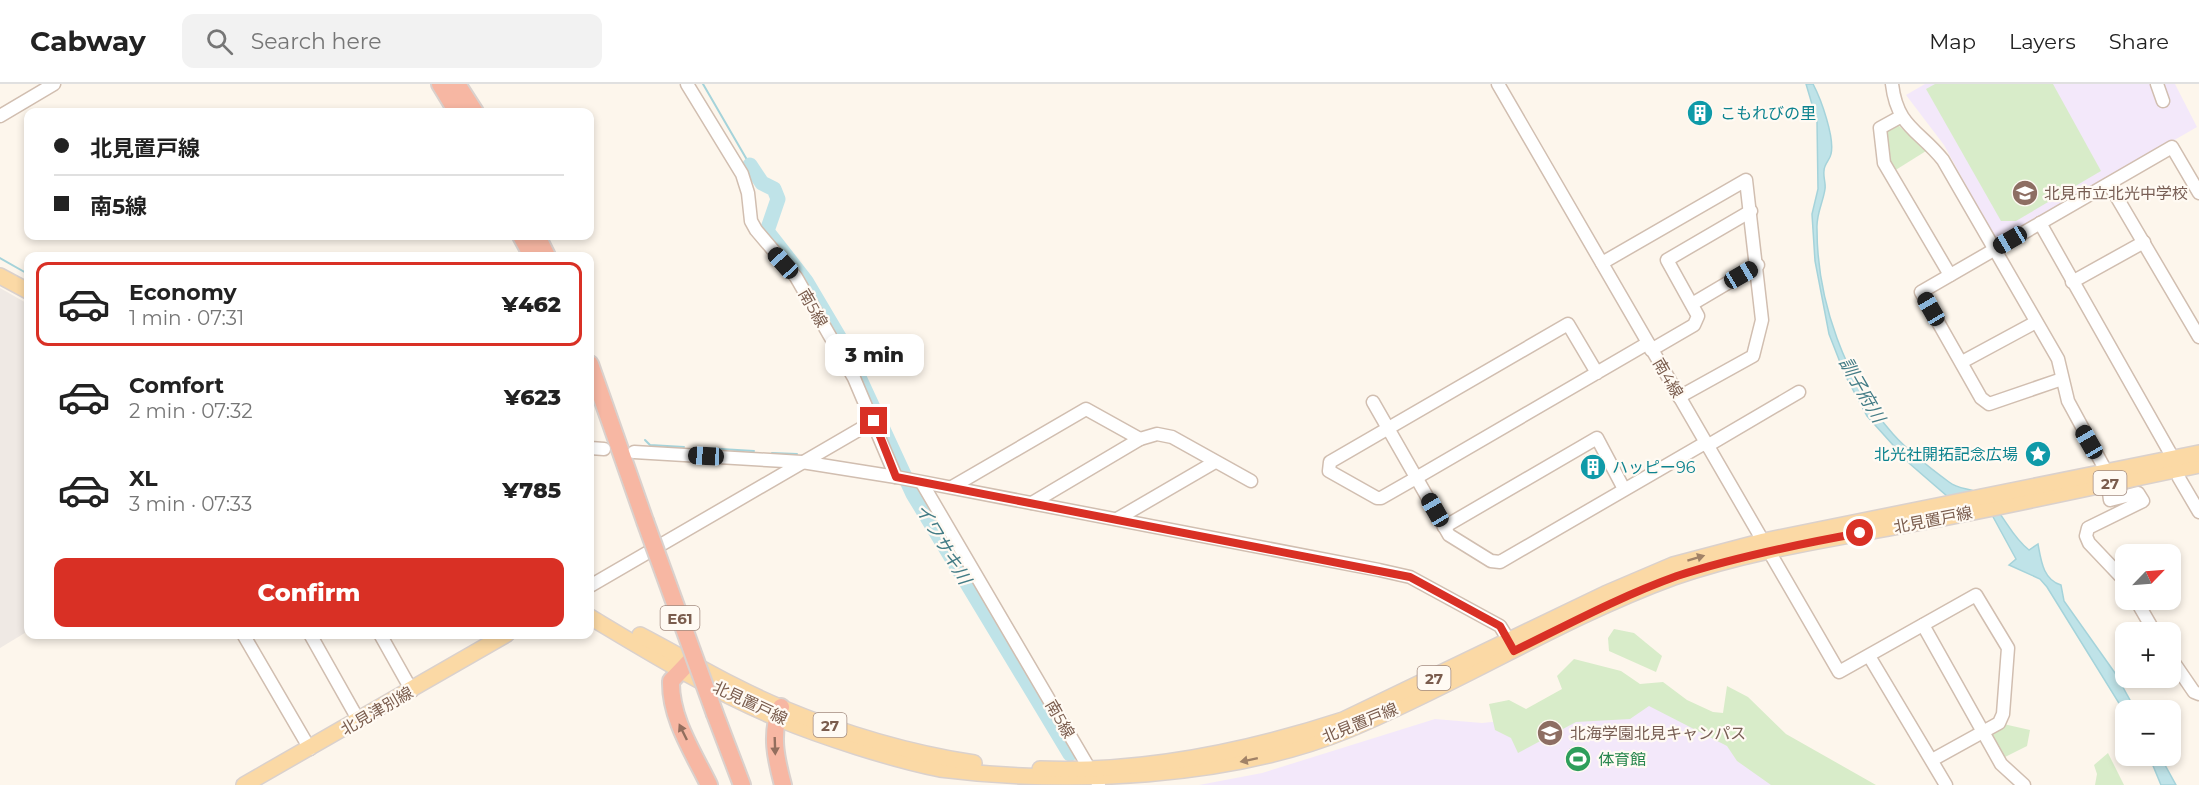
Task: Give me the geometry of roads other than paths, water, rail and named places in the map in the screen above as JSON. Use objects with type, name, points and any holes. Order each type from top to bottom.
[{"type":"highway","points":[[440,84],[455,108]]},
{"type":"highway","points":[[457,84],[472,108]]},
{"type":"highway","name":"E61","points":[[594,376],[628,476],[742,785]]},
{"type":"highway","name":"E61","points":[[594,395],[628,476]]},
{"type":"highway","points":[[685,666],[670,681],[673,710],[709,785]]},
{"type":"highway","points":[[779,712],[775,752],[783,785]]},
{"type":"main road","points":[[0,276],[24,289]]},
{"type":"main road","name":"北見置戸線","points":[[2175,464],[2199,453]]},
{"type":"main road","name":"北見置戸線","points":[[594,619],[779,712],[940,758],[1000,768],[1095,778],[1138,767],[1204,757],[1299,735],[1343,720],[1676,577],[1767,547],[2175,464],[2199,465]]},
{"type":"main road","name":"北見置戸線","points":[[594,612],[685,666]]},
{"type":"main road","name":"北見津別線","points":[[244,785],[412,691],[499,639]]},
{"type":"street","points":[[0,116],[54,84]]},
{"type":"street","name":"南5線","points":[[687,84],[741,174],[748,193],[751,220],[756,230],[796,277],[908,479],[1095,778]]},
{"type":"street","name":"南4線","points":[[1498,84],[1839,672],[1869,656]]},
{"type":"street","points":[[1892,84],[1900,117],[1928,141],[1943,160],[2058,359],[2068,401],[2107,477],[2110,500],[2138,493],[2143,501],[2088,528],[2085,536],[2089,543],[2115,570]]},
{"type":"street","points":[[2157,84],[2163,100]]},
{"type":"street","points":[[1900,117],[1880,128],[1884,162],[1950,275]]},
{"type":"street","points":[[2062,379],[1989,404],[1981,398],[1921,292],[2172,147],[2199,193]]},
{"type":"street","points":[[1602,263],[1746,180],[1758,265],[1762,320],[1753,356],[1679,397]]},
{"type":"street","points":[[2109,184],[2199,337]]},
{"type":"street","points":[[1597,373],[1568,324],[1330,462],[1329,471],[1377,498],[1416,478],[1597,373],[1694,325],[1698,316],[1667,260],[1751,211]]},
{"type":"street","points":[[2040,223],[2175,464],[2199,512]]},
{"type":"street","points":[[2072,282],[2144,242]]},
{"type":"street","points":[[1692,304],[1758,265]]},
{"type":"street","points":[[1962,362],[2036,322]]},
{"type":"street","points":[[1373,402],[1449,536],[1491,561],[1500,562],[1624,489],[1799,392]]},
{"type":"street","points":[[952,487],[1086,409],[1140,438]]},
{"type":"street","points":[[594,584],[874,421]]},
{"type":"street","points":[[1032,503],[1140,438],[1157,434],[1172,437],[1251,481]]},
{"type":"street","points":[[1444,527],[1597,438],[1624,489]]},
{"type":"street","points":[[594,448],[604,449]]},
{"type":"street","points":[[634,452],[802,462],[908,479],[1410,577],[1500,626],[1512,646]]},
{"type":"street","points":[[1117,519],[1215,462]]},
{"type":"street","points":[[1932,760],[1999,723],[2003,714],[2008,648],[1976,595],[1869,656],[1946,785]]},
{"type":"street","points":[[1923,625],[2001,764],[2024,785]]},
{"type":"street","points":[[246,639],[310,749]]},
{"type":"street","points":[[312,639],[359,721]]},
{"type":"street","points":[[383,639],[412,691]]},
{"type":"street","points":[[2181,673],[2194,692],[2199,694]]},
{"type":"water","name":"訓子府川","points":[[1806,84],[1813,84],[1820,99],[1832,147],[1824,169],[1825,189],[1817,224],[1822,284],[1837,338],[1861,389],[1893,434],[1913,453],[1953,485],[1982,495],[2029,550],[2038,544],[2047,574],[2050,579],[2061,585],[2064,601],[2115,673],[2115,688],[2123,688],[2130,700],[2117,700],[2040,579],[2009,565],[2016,559],[1992,515],[1954,502],[1910,464],[1867,416],[1845,375],[1829,334],[1815,261],[1812,214],[1818,189],[1817,121]]},
{"type":"water","points":[[2153,766],[2166,766],[2176,785],[2161,785]]},
{"type":"waterway","name":"イワサキ川","points":[[703,84],[750,165]]},
{"type":"waterway","name":"イワサキ川","points":[[750,165],[762,183],[774,189],[778,199],[767,231],[806,281],[845,347],[913,494],[1070,754]]},
{"type":"waterway","points":[[0,258],[24,272]]},
{"type":"waterway","points":[[645,440],[650,445],[684,447]]},
{"type":"waterway","points":[[704,448],[754,451]]},
{"type":"waterway","points":[[772,453],[797,454]]},
{"type":"place","name":"こもれびの里","points":[[1700,113]]},
{"type":"place","name":"北見市立北光中学校","points":[[2025,193]]},
{"type":"place","name":"北光社開拓記念広場","points":[[2038,454]]},
{"type":"place","name":"ハッピー96","points":[[1593,467]]},
{"type":"place","name":"北海学園北見キャンパス","points":[[1550,733]]},
{"type":"place","name":"体育館","points":[[1578,759]]}]
